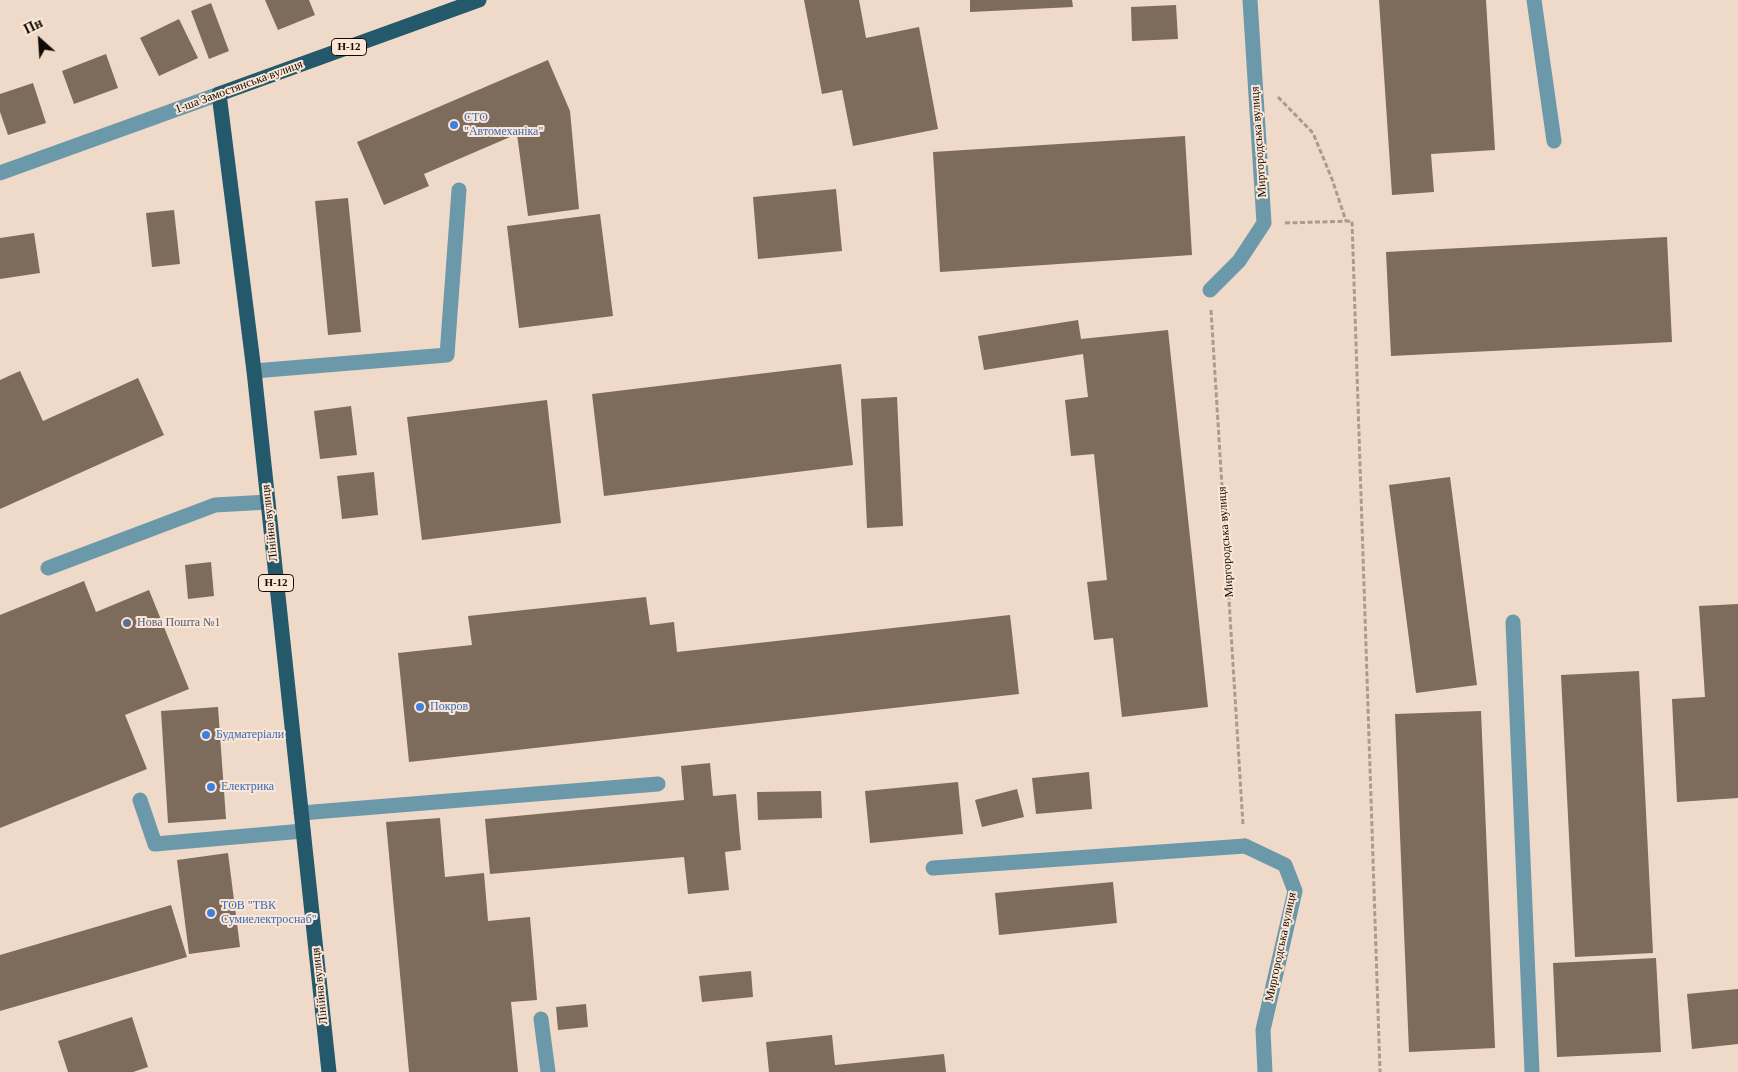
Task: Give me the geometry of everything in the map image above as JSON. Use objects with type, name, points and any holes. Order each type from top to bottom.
[{"type":"main road","name":"1-ша Замостянська вулиця","points":[[219,94],[479,0]]},
{"type":"main road","name":"Лінійна вулиця","points":[[219,94],[254,371],[329,1072]]},
{"type":"street","name":"Миргородська вулиця","points":[[1250,0],[1264,223]]},
{"type":"street","points":[[1534,0],[1554,141]]},
{"type":"street","name":"1-ша Замостянська вулиця","points":[[0,173],[219,94]]},
{"type":"street","points":[[254,371],[447,354],[460,190]]},
{"type":"street","points":[[1210,290],[1239,262],[1264,223]]},
{"type":"street","points":[[48,568],[215,505],[268,502]]},
{"type":"street","points":[[1513,622],[1532,1072]]},
{"type":"street","points":[[301,813],[658,784]]},
{"type":"street","points":[[140,800],[155,844],[303,832]]},
{"type":"street","name":"Миргородська вулиця","points":[[1244,846],[1285,865],[1295,891],[1263,1030],[1265,1072]]},
{"type":"street","points":[[933,868],[1244,846]]},
{"type":"street","points":[[541,1018],[548,1072]]},
{"type":"path","points":[[1255,79],[1271,90],[1313,133],[1346,222]]},
{"type":"path","points":[[1264,223],[1352,221],[1380,1072]]},
{"type":"path","name":"Миргородська вулиця","points":[[1210,290],[1244,846]]},
{"type":"building","points":[[265,0],[309,0],[315,15],[278,30]]},
{"type":"building","points":[[804,0],[859,0],[866,38],[919,27],[938,129],[853,146],[842,90],[822,94]]},
{"type":"building","points":[[970,0],[1072,0],[1073,7],[970,12]]},
{"type":"building","points":[[1379,0],[1486,0],[1495,150],[1431,154],[1434,192],[1392,195]]},
{"type":"building","points":[[211,3],[229,51],[209,59],[191,11]]},
{"type":"building","points":[[1176,5],[1178,39],[1132,41],[1131,7]]},
{"type":"building","points":[[179,19],[198,58],[159,76],[140,38]]},
{"type":"building","points":[[106,54],[118,88],[74,104],[62,71]]},
{"type":"building","points":[[548,60],[570,111],[579,209],[528,216],[517,134],[424,174],[429,186],[384,205],[357,142]]},
{"type":"building","points":[[33,83],[46,123],[8,135],[0,112],[0,94]]},
{"type":"building","points":[[1185,136],[1192,255],[940,272],[933,152]]},
{"type":"building","points":[[836,189],[842,251],[758,259],[753,197]]},
{"type":"building","points":[[348,198],[361,332],[328,335],[315,201]]},
{"type":"building","points":[[174,210],[180,264],[152,267],[146,213]]},
{"type":"building","points":[[600,214],[613,316],[519,328],[507,226]]},
{"type":"building","points":[[34,233],[40,273],[0,279],[0,238]]},
{"type":"building","points":[[1667,237],[1672,342],[1391,356],[1386,252]]},
{"type":"building","points":[[1078,320],[1081,339],[1168,330],[1208,707],[1122,717],[1113,638],[1094,640],[1087,582],[1107,580],[1094,454],[1071,456],[1065,400],[1088,397],[1083,354],[984,370],[978,336]]},
{"type":"building","points":[[841,364],[853,465],[604,496],[592,394]]},
{"type":"building","points":[[20,371],[43,421],[138,378],[164,435],[0,509],[0,380]]},
{"type":"building","points":[[897,397],[903,526],[867,528],[861,399]]},
{"type":"building","points":[[547,400],[561,523],[422,540],[407,417]]},
{"type":"building","points":[[351,406],[357,455],[320,459],[314,411]]},
{"type":"building","points":[[374,472],[378,515],[342,519],[337,476]]},
{"type":"building","points":[[1450,477],[1477,685],[1416,693],[1389,485]]},
{"type":"building","points":[[211,562],[214,596],[188,599],[185,565]]},
{"type":"building","points":[[84,581],[96,612],[149,590],[189,689],[125,715],[147,769],[0,828],[0,615]]},
{"type":"building","points":[[646,597],[650,625],[674,622],[677,652],[1010,615],[1019,694],[409,762],[398,653],[472,645],[468,616]]},
{"type":"building","points":[[1738,604],[1738,798],[1677,802],[1672,699],[1705,697],[1699,606]]},
{"type":"building","points":[[1639,671],[1653,953],[1575,957],[1561,675]]},
{"type":"building","points":[[218,707],[226,819],[168,823],[161,711]]},
{"type":"building","points":[[1481,711],[1495,1048],[1409,1052],[1395,714]]},
{"type":"building","points":[[710,763],[713,796],[736,794],[741,850],[725,852],[729,890],[688,894],[684,857],[490,874],[485,819],[684,800],[681,766]]},
{"type":"building","points":[[1089,772],[1092,809],[1036,814],[1032,778]]},
{"type":"building","points":[[958,782],[963,834],[870,843],[865,791]]},
{"type":"building","points":[[1017,789],[1024,817],[982,827],[975,800]]},
{"type":"building","points":[[821,791],[822,818],[758,820],[757,792]]},
{"type":"building","points":[[440,818],[445,877],[484,873],[488,921],[530,917],[537,1000],[511,1002],[518,1072],[409,1072],[386,822]]},
{"type":"building","points":[[228,853],[240,947],[189,954],[177,860]]},
{"type":"building","points":[[1113,882],[1117,923],[999,935],[995,893]]},
{"type":"building","points":[[171,905],[187,957],[0,1011],[0,955]]},
{"type":"building","points":[[1656,958],[1661,1052],[1557,1057],[1553,963]]},
{"type":"building","points":[[751,971],[753,997],[702,1002],[699,976]]},
{"type":"building","points":[[1738,989],[1738,1044],[1692,1049],[1687,994]]},
{"type":"building","points":[[586,1004],[588,1027],[558,1030],[556,1007]]},
{"type":"building","points":[[132,1017],[148,1067],[133,1072],[68,1072],[58,1041]]},
{"type":"building","points":[[832,1035],[835,1065],[944,1054],[946,1072],[769,1072],[766,1042]]},
{"type":"place","name":"СТО \"Автомеханіка\"","points":[[454,125]]},
{"type":"place","name":"Нова Пошта №1","points":[[127,623]]},
{"type":"place","name":"Покров","points":[[420,707]]},
{"type":"place","name":"Будматеріали","points":[[206,735]]},
{"type":"place","name":"Електрика","points":[[211,787]]},
{"type":"place","name":"ТОВ \"ТВК Сумиелектроснаб\"","points":[[211,913]]}]
